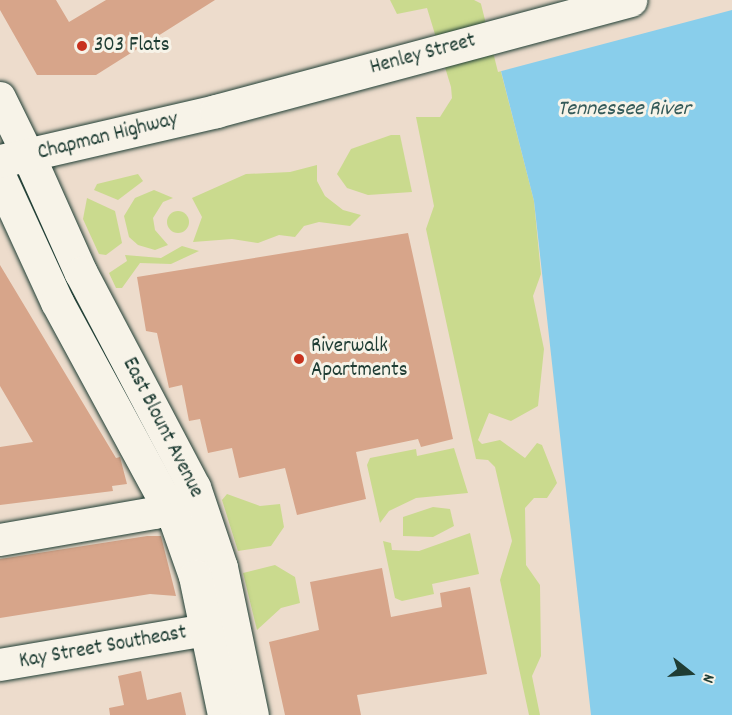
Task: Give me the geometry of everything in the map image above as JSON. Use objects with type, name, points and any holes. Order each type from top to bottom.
[{"type":"main road","name":"Henley Street","points":[[216,111],[630,0]]},
{"type":"main road","name":"Chapman Highway","points":[[15,159],[216,111]]},
{"type":"main road","name":"East Blount Avenue","points":[[15,159],[81,273],[194,487],[221,567],[220,628],[252,715]]},
{"type":"main road","points":[[0,177],[57,302],[167,504],[220,628],[224,715]]},
{"type":"main road","points":[[167,504],[194,487]]},
{"type":"street","points":[[0,98],[15,159]]},
{"type":"street","points":[[0,540],[155,513],[167,504]]},
{"type":"street","name":"Kay Street Southeast","points":[[0,665],[220,628]]},
{"type":"green space","points":[[390,0],[474,0],[484,5],[534,201],[541,274],[533,296],[544,349],[538,406],[511,421],[489,413],[478,440],[482,444],[500,440],[525,458],[537,443],[542,445],[557,483],[547,498],[534,498],[525,508],[526,565],[540,585],[541,656],[532,676],[540,715],[529,715],[500,580],[512,541],[495,467],[488,460],[476,459],[426,229],[434,206],[416,117],[440,117],[452,98],[451,87],[427,8],[397,14]]},
{"type":"green space","points":[[391,135],[400,135],[412,192],[368,195],[347,188],[337,174],[351,149]]},
{"type":"green space","points":[[317,165],[317,181],[325,196],[343,210],[361,215],[350,226],[319,222],[304,226],[295,237],[279,235],[258,243],[232,239],[193,242],[202,217],[192,198],[246,174],[290,172]]},
{"type":"green space","points":[[138,174],[143,181],[118,200],[94,190],[97,184]]},
{"type":"green space","points":[[154,190],[173,198],[163,202],[153,218],[155,230],[168,245],[155,250],[138,245],[129,237],[124,216],[135,198]]},
{"type":"green space","points":[[87,198],[115,211],[122,243],[106,255],[99,254],[83,219]]},
{"type":"green space","points":[[174,211],[182,211],[189,218],[189,226],[182,233],[174,233],[167,226],[167,218]]},
{"type":"green space","points":[[182,246],[199,251],[171,264],[140,263],[122,288],[116,288],[109,273],[127,261],[125,255],[161,258]]},
{"type":"green space","points":[[454,448],[468,493],[416,498],[389,511],[380,523],[367,465],[370,458],[416,449],[417,456]]},
{"type":"green space","points":[[227,494],[260,506],[280,504],[284,527],[271,546],[238,551],[222,500]]},
{"type":"green space","points":[[433,507],[450,509],[454,526],[433,537],[403,536],[403,517]]},
{"type":"green space","points":[[470,533],[479,574],[432,584],[434,594],[402,601],[395,598],[383,541],[391,543],[392,550],[419,551]]},
{"type":"green space","points":[[275,565],[295,577],[300,603],[281,608],[257,630],[243,573]]},
{"type":"water","name":"Tennessee River","points":[[483,0],[732,0],[732,715],[591,715],[534,201]]},
{"type":"pier","points":[[480,0],[732,0],[732,10],[498,72]]},
{"type":"building","name":"303 Flats","points":[[0,0],[56,0],[69,22],[106,0],[215,0],[96,75],[37,75],[0,10]]},
{"type":"building","name":"Riverwalk Apartments","points":[[408,233],[453,439],[421,447],[418,439],[356,452],[366,499],[297,515],[285,468],[239,478],[232,448],[208,453],[200,419],[189,421],[182,385],[169,388],[157,333],[146,331],[137,277]]},
{"type":"building","points":[[0,265],[116,458],[120,457],[127,484],[112,486],[113,491],[0,505],[0,447],[33,442],[0,386]]},
{"type":"building","points":[[147,536],[161,536],[176,596],[150,594],[0,618],[0,559]]},
{"type":"building","points":[[382,568],[391,617],[442,607],[440,593],[470,587],[487,674],[357,695],[361,715],[285,715],[269,642],[319,630],[310,582]]},
{"type":"building","points":[[141,671],[147,700],[181,692],[186,715],[110,715],[109,708],[124,705],[118,676]]},
{"type":"place","name":"303 Flats","points":[[82,46]]},
{"type":"place","name":"Riverwalk Apartments","points":[[299,359]]}]
